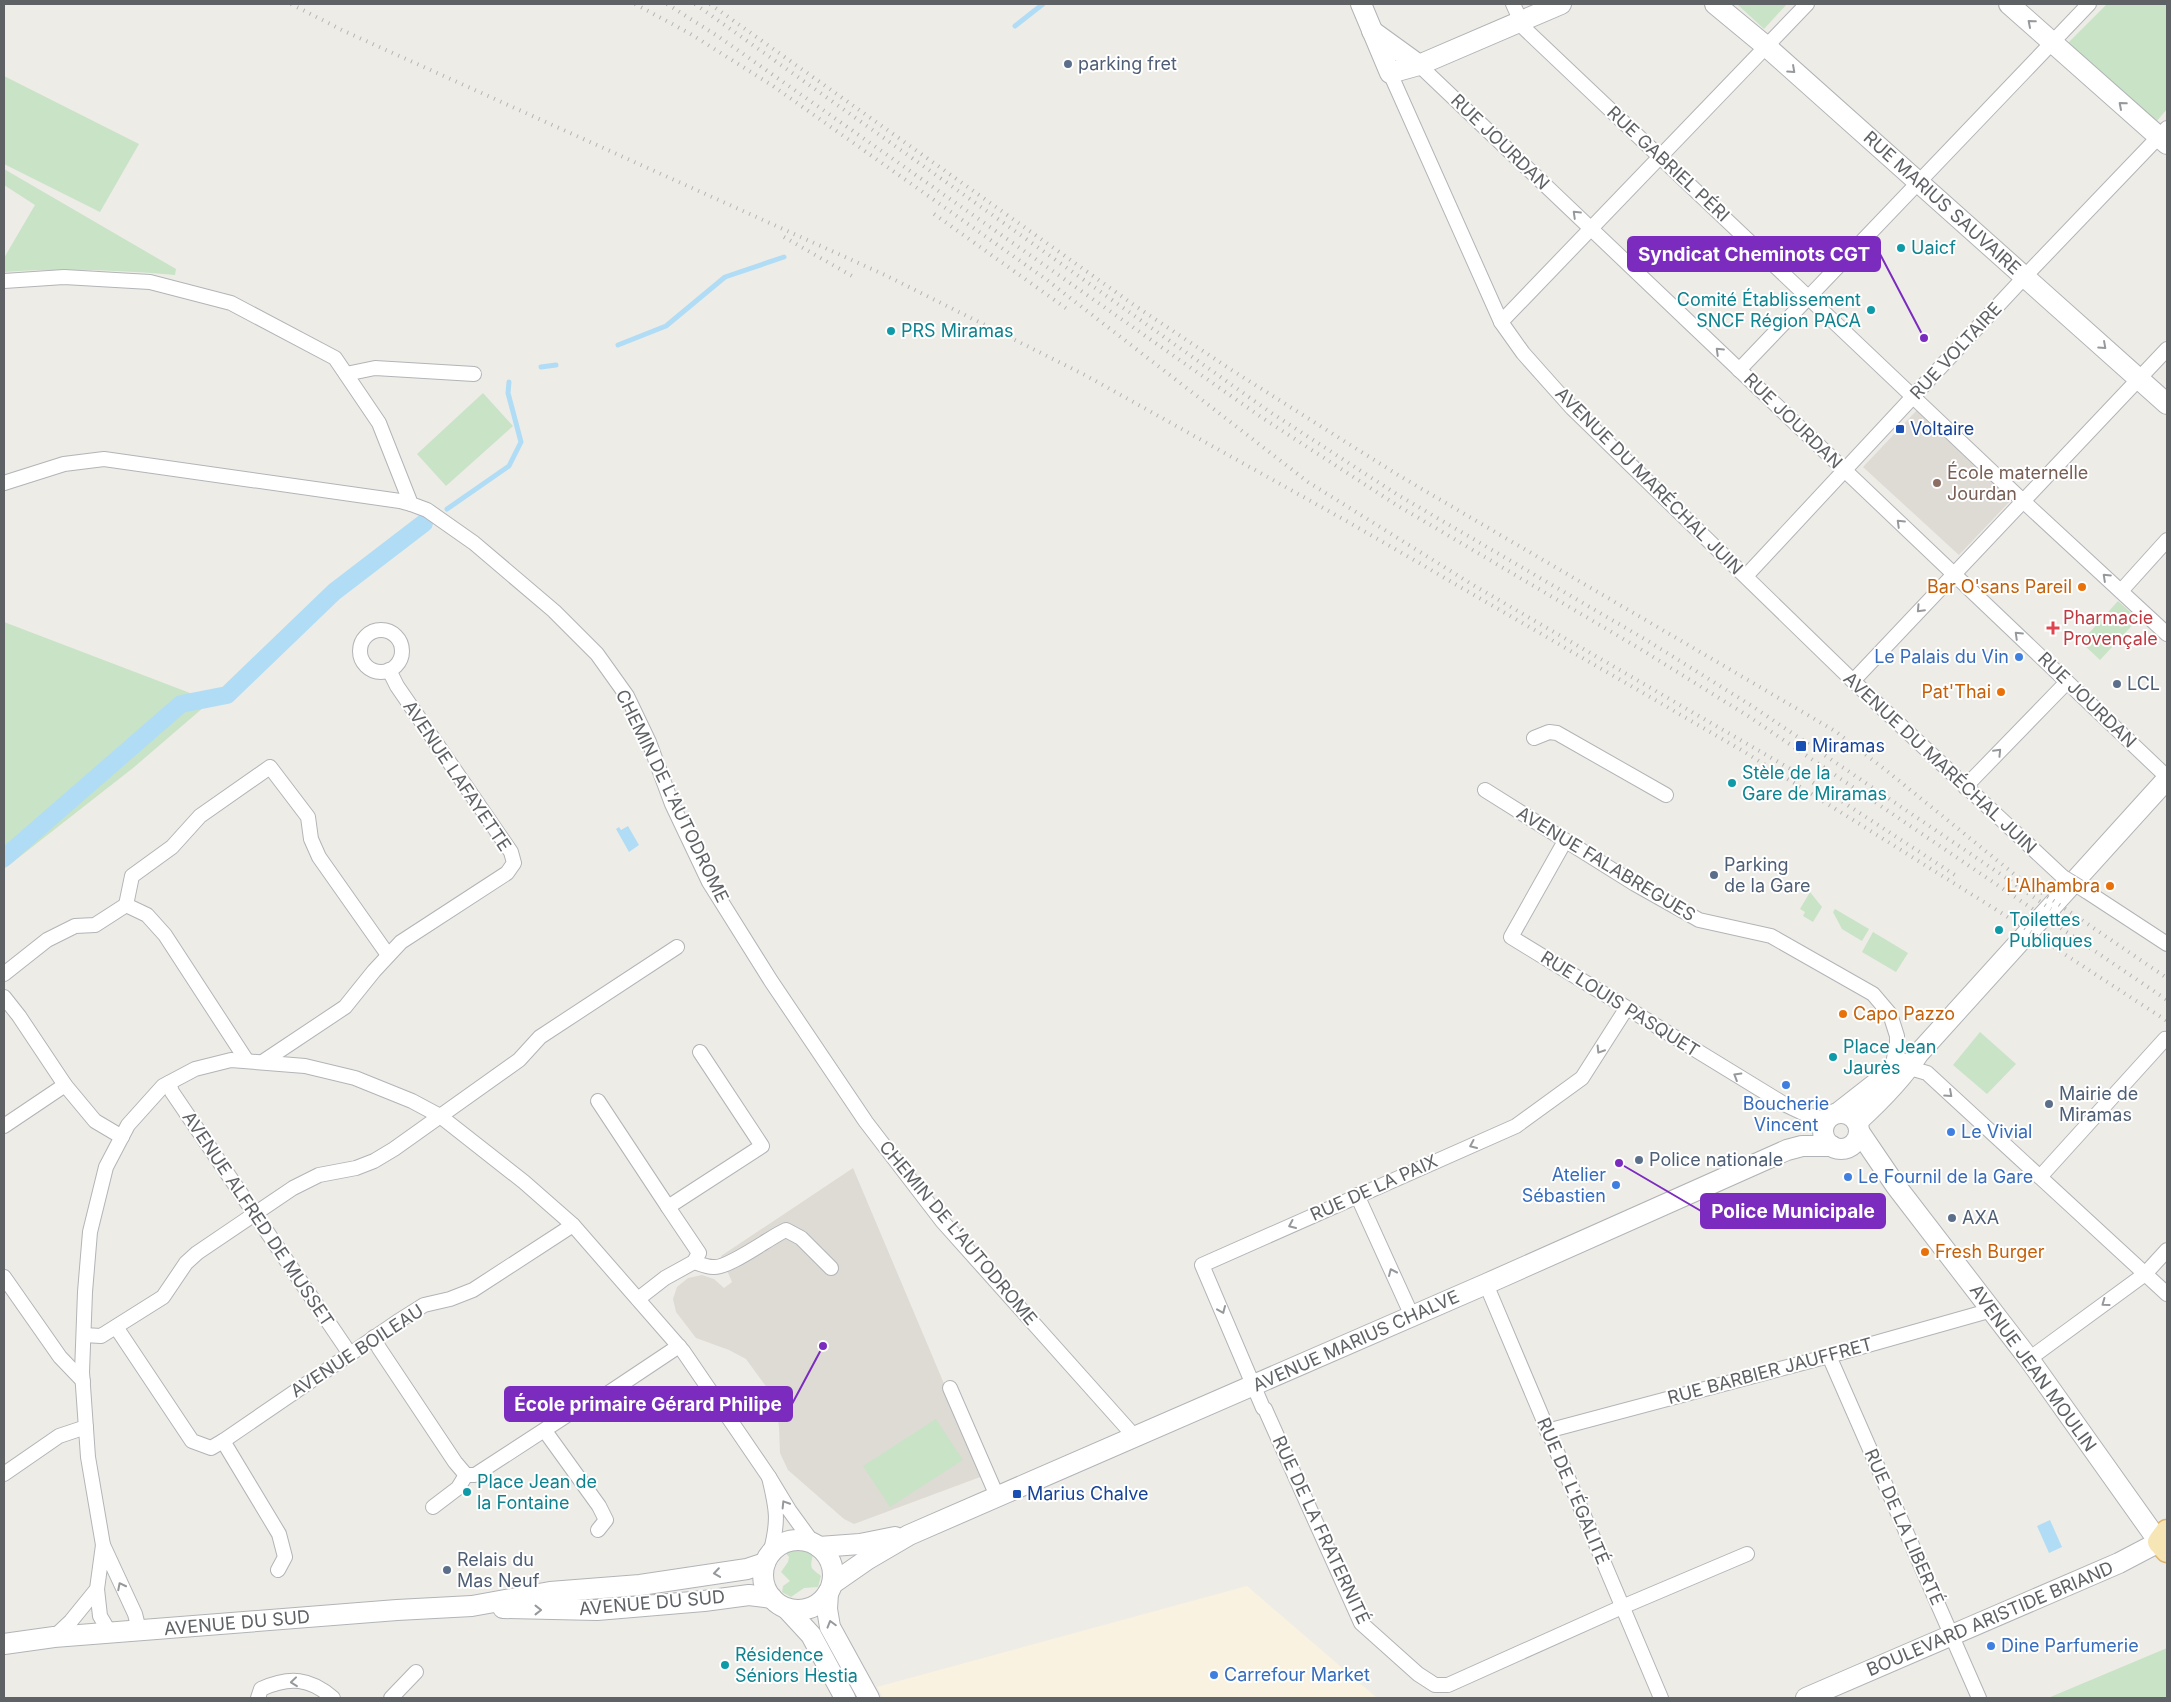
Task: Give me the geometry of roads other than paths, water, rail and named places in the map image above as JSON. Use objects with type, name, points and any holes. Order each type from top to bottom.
[{"type":"main road","name":"AVENUE DU MARÉCHAL JUIN","points":[[1360,4],[1390,73]]},
{"type":"main road","points":[[1390,73],[1419,65],[1517,13],[1561,4]]},
{"type":"main road","name":"RUE MARIUS SAUVAIRE","points":[[1715,4],[1767,47],[2167,404]]},
{"type":"main road","points":[[2009,4],[2164,136]]},
{"type":"main road","points":[[1372,31],[1419,65]]},
{"type":"main road","points":[[1833,1131],[1907,1063],[2167,778]]},
{"type":"main road","points":[[1833,1131],[1854,1143],[1858,1127],[1883,1098],[1907,1063]]},
{"type":"main road","points":[[1833,1131],[1849,1114],[1858,1127]]},
{"type":"main road","name":"AVENUE JEAN MOULIN","points":[[1858,1127],[1896,1186],[2029,1359],[2164,1541]]},
{"type":"main road","name":"AVENUE MARIUS CHALVE","points":[[830,1589],[868,1559],[909,1535],[1833,1131]]},
{"type":"main road","name":"AVENUE JEAN MOULIN","points":[[1833,1131],[1896,1186]]},
{"type":"main road","name":"AVENUE MARIUS CHALVE","points":[[816,1545],[860,1544],[909,1535]]},
{"type":"main road","points":[[844,1698],[811,1635],[780,1604],[763,1582],[767,1558],[778,1546],[790,1541],[802,1540],[816,1545],[827,1554],[832,1564],[827,1609],[830,1627],[869,1698]]},
{"type":"main road","name":"BOULEVARD ARISTIDE BRIAND","points":[[1806,1698],[2119,1564],[2164,1541]]},
{"type":"main road","name":"AVENUE DU SUD","points":[[4,1644],[54,1637],[139,1630],[472,1606],[550,1592],[640,1585],[747,1569],[767,1558]]},
{"type":"main road","points":[[780,1604],[806,1609],[815,1606],[830,1589]]},
{"type":"main road","name":"AVENUE DU SUD","points":[[472,1606],[523,1610],[597,1610],[704,1601],[749,1595],[780,1604]]},
{"type":"street","points":[[1501,322],[1807,4]]},
{"type":"street","points":[[1740,370],[1808,296],[2089,4]]},
{"type":"street","name":"RUE GABRIEL PÉRI","points":[[1517,13],[1524,28],[2023,501],[2167,634]]},
{"type":"street","name":"RUE JOURDAN","points":[[1419,65],[2167,778]]},
{"type":"street","name":"AVENUE DU MARÉCHAL JUIN","points":[[1390,73],[1501,322],[1523,353],[1572,408],[1853,681],[2060,875],[2167,944]]},
{"type":"street","name":"RUE VOLTAIRE","points":[[1746,576],[2025,277],[2164,136]]},
{"type":"street","points":[[4,280],[64,277],[150,282],[231,303],[334,358],[379,423],[411,504]]},
{"type":"street","points":[[1853,681],[2167,348]]},
{"type":"street","points":[[346,374],[375,368],[474,374]]},
{"type":"street","name":"CHEMIN DE L'AUTODROME","points":[[4,483],[64,464],[104,459],[400,501],[427,510],[474,543],[554,611],[597,654],[627,696],[649,742],[672,804],[709,882],[771,981],[866,1122],[942,1221],[1135,1437]]},
{"type":"street","points":[[2121,591],[2167,540]]},
{"type":"street","name":"AVENUE LAFAYETTE","points":[[264,1061],[345,1007],[401,942],[507,873],[514,864],[511,852],[397,686],[389,670]]},
{"type":"street","points":[[1965,788],[2067,682]]},
{"type":"street","points":[[1534,738],[1549,732],[1557,732],[1666,795]]},
{"type":"street","points":[[4,974],[47,940],[75,926],[95,925],[126,905],[132,876],[172,847],[200,816],[270,767],[308,817],[311,838],[319,857],[388,955]]},
{"type":"street","name":"AVENUE FALABREGUES","points":[[1485,790],[1699,920],[1771,936],[1873,994],[1886,1007],[1894,1023],[1898,1043],[1907,1063]]},
{"type":"street","name":"RUE LOUIS PASQUET","points":[[1565,840],[1511,937],[1626,1009],[1784,1104],[1833,1131]]},
{"type":"street","points":[[126,905],[147,915],[165,935],[247,1061]]},
{"type":"street","points":[[84,1335],[101,1336],[164,1297],[186,1263],[197,1252],[293,1188],[319,1175],[356,1168],[374,1161],[519,1060],[540,1037],[677,947]]},
{"type":"street","points":[[4,997],[19,1016],[65,1085],[95,1122],[122,1137]]},
{"type":"street","name":"RUE DE LA PAIX","points":[[1255,1385],[1202,1265],[1516,1126],[1582,1078],[1626,1009]]},
{"type":"street","points":[[2040,1177],[2166,1039]]},
{"type":"street","points":[[668,1207],[762,1146],[700,1052]]},
{"type":"street","points":[[139,1630],[135,1614],[103,1545],[88,1457],[83,1381],[90,1232],[106,1167],[128,1125],[163,1086],[195,1069],[231,1060],[264,1061],[305,1066],[355,1078],[412,1101],[440,1116],[524,1182],[573,1225],[679,1346],[769,1477],[789,1510],[816,1545]]},
{"type":"street","points":[[1907,1063],[1927,1073],[2167,1294]]},
{"type":"street","name":"AVENUE ALFRED DE MUSSET","points":[[169,1083],[172,1092],[350,1354]]},
{"type":"street","points":[[4,1126],[65,1085]]},
{"type":"street","points":[[598,1101],[699,1253],[694,1262],[666,1278],[638,1299]]},
{"type":"street","points":[[1358,1195],[1412,1316]]},
{"type":"street","name":"AVENUE BOILEAU","points":[[223,1441],[424,1305],[450,1299],[473,1290],[573,1225]]},
{"type":"street","points":[[694,1262],[714,1268],[725,1265],[772,1236],[786,1230],[801,1238],[830,1268]]},
{"type":"street","points":[[2029,1359],[2144,1274],[2167,1250]]},
{"type":"street","points":[[4,1277],[60,1357],[83,1381]]},
{"type":"street","name":"RUE DE L'ÉGALITÉ","points":[[1486,1284],[1660,1698]]},
{"type":"street","name":"RUE BARBIER JAUFFRET","points":[[1547,1431],[1829,1356],[1992,1310]]},
{"type":"street","points":[[116,1327],[192,1441],[211,1448],[223,1441],[279,1534],[285,1557],[278,1570]]},
{"type":"street","points":[[374,1338],[455,1462],[466,1475],[475,1475],[578,1408],[607,1394],[679,1346]]},
{"type":"street","name":"RUE DE LA LIBERTÉ","points":[[1829,1356],[1979,1698]]},
{"type":"street","name":"RUE DE LA FRATERNITÉ","points":[[1255,1385],[1263,1408],[1361,1623],[1418,1674],[1436,1685],[1448,1686],[1622,1607],[1747,1554]]},
{"type":"street","points":[[950,1388],[998,1496]]},
{"type":"street","points":[[4,1474],[59,1436],[86,1427]]},
{"type":"street","points":[[544,1431],[599,1506],[606,1520],[598,1530]]},
{"type":"street","points":[[433,1507],[458,1488],[466,1475]]},
{"type":"street","points":[[767,1558],[776,1531],[777,1510],[769,1477]]},
{"type":"street","points":[[103,1545],[96,1589],[100,1616],[110,1633]]},
{"type":"street","points":[[54,1637],[71,1621],[96,1589]]},
{"type":"street","points":[[391,1698],[416,1672]]},
{"type":"street","points":[[258,1698],[261,1689],[270,1685],[300,1680],[320,1687],[333,1698]]},
{"type":"water","points":[[628,826],[639,845],[629,852],[616,829],[619,827],[621,830]]},
{"type":"water","points":[[2050,1520],[2062,1547],[2049,1553],[2037,1526]]},
{"type":"waterway","points":[[1015,26],[1043,4]]},
{"type":"waterway","points":[[618,345],[666,326],[725,277],[784,257]]},
{"type":"waterway","points":[[541,367],[556,365]]},
{"type":"waterway","points":[[447,509],[509,466],[521,442],[508,393],[509,382]]},
{"type":"waterway","points":[[4,858],[181,704],[227,695],[334,592],[424,523]]},
{"type":"railway","points":[[291,4],[344,31],[885,275],[1085,375],[1350,523],[1743,751],[2003,914],[2167,1021]]},
{"type":"railway","points":[[635,4],[689,33],[773,86],[1047,280],[1308,482],[1473,585],[1806,778],[1958,877]]},
{"type":"railway","points":[[667,4],[719,37],[1261,417],[1395,504],[1642,650],[1748,716],[2167,1000]]},
{"type":"railway","points":[[695,4],[1270,412],[1398,495],[1648,641],[1752,706],[2021,888]]},
{"type":"railway","points":[[710,4],[1134,305],[1230,369],[1398,475],[1835,731],[2014,874],[2167,978]]},
{"type":"railway","points":[[934,214],[1067,309]]},
{"type":"railway","points":[[784,237],[852,276]]},
{"type":"railway","points":[[2016,885],[2051,909]]},
{"type":"place","name":"parking fret","points":[[1068,64]]},
{"type":"place","name":"Uaicf","points":[[1901,248]]},
{"type":"place","name":"Comité Établissement SNCF Région PACA","points":[[1871,310]]},
{"type":"place","name":"PRS Miramas","points":[[891,331]]},
{"type":"place","name":"Syndicat Cheminots CGT","points":[[1924,338]]},
{"type":"place","name":"Voltaire","points":[[1900,429]]},
{"type":"place","name":"École maternelle Jourdan","points":[[1937,483]]},
{"type":"place","name":"Bar O'sans Pareil","points":[[2082,587]]},
{"type":"place","name":"Pharmacie Provençale","points":[[2053,628]]},
{"type":"place","name":"Le Palais du Vin","points":[[2019,657]]},
{"type":"place","name":"LCL","points":[[2117,684]]},
{"type":"place","name":"Pat'Thai","points":[[2001,692]]},
{"type":"place","name":"Miramas","points":[[1801,746]]},
{"type":"place","name":"Stèle de la Gare de Miramas","points":[[1732,783]]},
{"type":"place","name":"Parking de la Gare","points":[[1714,875]]},
{"type":"place","name":"L'Alhambra","points":[[2110,886]]},
{"type":"place","name":"Toilettes Publiques","points":[[1999,930]]},
{"type":"place","name":"Capo Pazzo","points":[[1843,1014]]},
{"type":"place","name":"Place Jean Jaurès","points":[[1833,1057]]},
{"type":"place","name":"Boucherie Vincent","points":[[1786,1085]]},
{"type":"place","name":"Mairie de Miramas","points":[[2049,1104]]},
{"type":"place","name":"Le Vivial","points":[[1951,1132]]},
{"type":"place","name":"Police nationale","points":[[1639,1160]]},
{"type":"place","name":"Police Municipale","points":[[1619,1163]]},
{"type":"place","name":"Le Fournil de la Gare","points":[[1848,1177]]},
{"type":"place","name":"Atelier Sébastien","points":[[1616,1185]]},
{"type":"place","name":"AXA","points":[[1952,1218]]},
{"type":"place","name":"Fresh Burger","points":[[1925,1252]]},
{"type":"place","name":"École primaire Gérard Philipe","points":[[823,1346]]},
{"type":"place","name":"Place Jean de la Fontaine","points":[[467,1492]]},
{"type":"place","name":"Marius Chalve","points":[[1017,1494]]},
{"type":"place","name":"Relais du Mas Neuf","points":[[447,1570]]},
{"type":"place","name":"Dine Parfumerie","points":[[1991,1646]]},
{"type":"place","name":"Résidence Séniors Hestia","points":[[725,1665]]},
{"type":"place","name":"Carrefour Market","points":[[1214,1675]]}]
